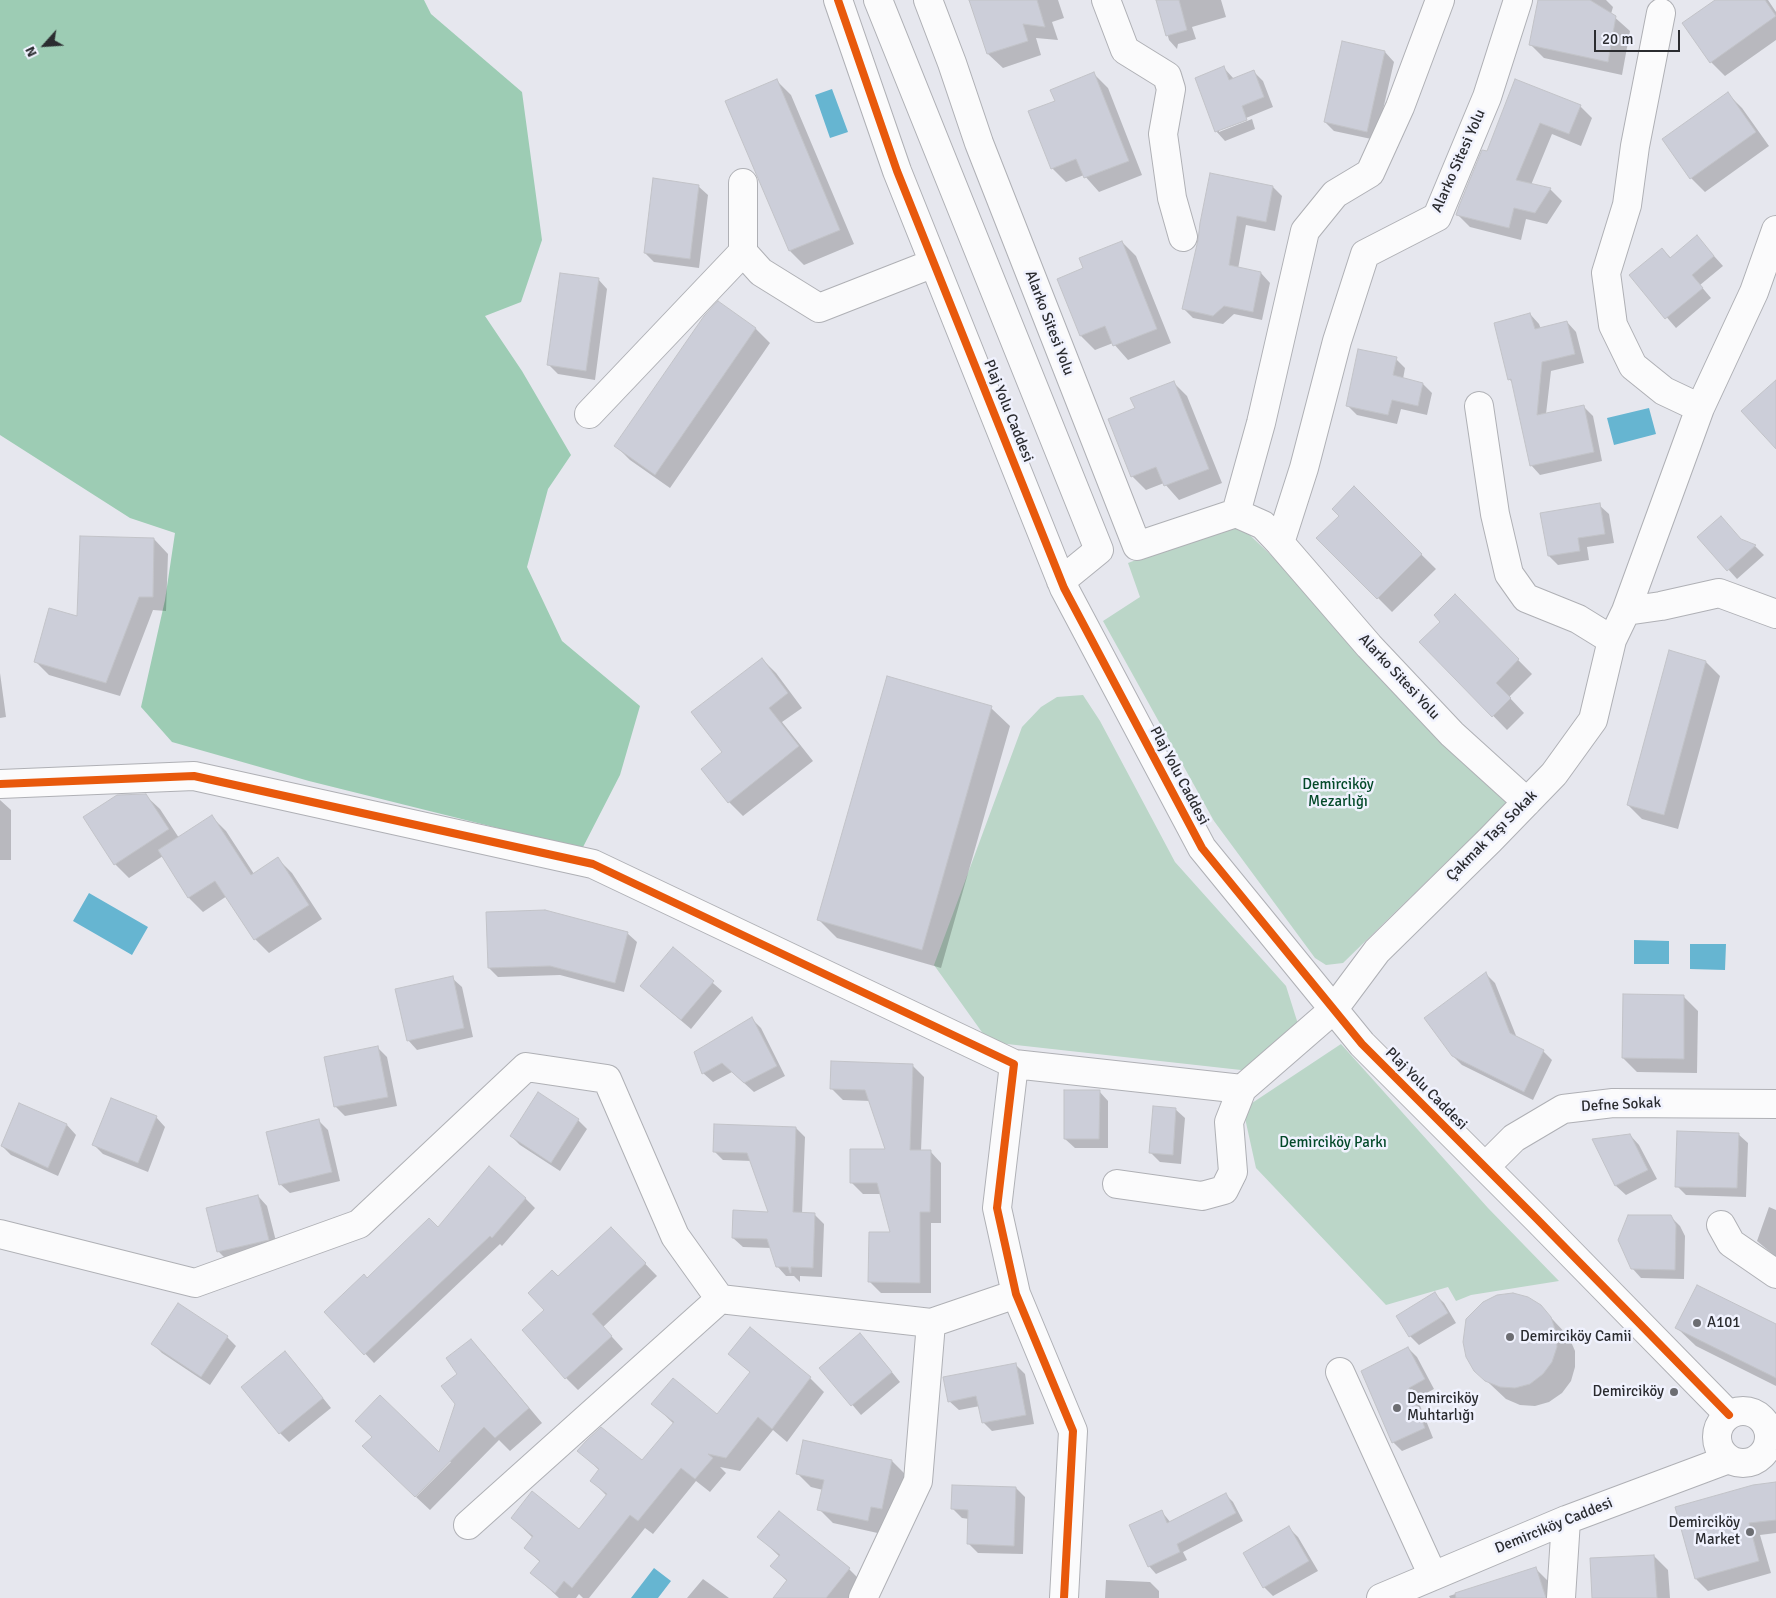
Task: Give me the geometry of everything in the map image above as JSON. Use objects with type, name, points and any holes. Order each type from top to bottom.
[{"type":"street","name":"Plaj Yolu Caddesi","points":[[838,0],[897,171],[1061,581],[1202,848],[1362,1044],[1729,1415]]},
{"type":"street","points":[[878,0],[1100,550],[1061,581]]},
{"type":"street","name":"Alarko Sitesi Yolu","points":[[928,0],[986,160],[1136,546],[1236,513],[1263,525],[1369,646],[1452,734],[1527,802]]},
{"type":"street","points":[[1106,0],[1125,50],[1167,76],[1171,89],[1163,134],[1172,198],[1183,237]]},
{"type":"street","points":[[1236,513],[1261,423],[1305,231],[1335,194],[1370,173],[1400,107],[1440,0]]},
{"type":"street","name":"Alarko Sitesi Yolu","points":[[1280,543],[1304,468],[1338,342],[1365,254],[1437,218],[1487,97],[1518,0]]},
{"type":"street","points":[[1660,13],[1635,146],[1627,205],[1606,273],[1614,325],[1633,366],[1664,391],[1700,408]]},
{"type":"street","points":[[743,183],[743,252],[761,272],[819,308],[934,263]]},
{"type":"street","points":[[1479,406],[1495,514],[1509,574],[1526,598],[1578,619],[1612,640],[1626,611],[1700,408],[1754,292],[1776,230]]},
{"type":"street","points":[[589,414],[743,252]]},
{"type":"street","points":[[1626,611],[1661,606],[1719,593],[1776,614]]},
{"type":"street","name":"Çakmak Taşı Sokak","points":[[1242,1089],[1334,1010],[1377,951],[1554,774],[1592,720],[1612,640]]},
{"type":"street","points":[[0,784],[194,776],[594,864],[1014,1064],[1242,1089],[1229,1122],[1233,1172],[1224,1190],[1202,1196],[1117,1184]]},
{"type":"street","points":[[1014,1064],[997,1208],[1016,1294],[1073,1431],[1064,1598]]},
{"type":"street","points":[[0,1234],[195,1283],[359,1224],[526,1067],[607,1080],[676,1236],[720,1299]]},
{"type":"street","name":"Defne Sokak","points":[[1485,1167],[1514,1138],[1563,1109],[1613,1103],[1776,1104]]},
{"type":"street","points":[[1721,1225],[1730,1243],[1776,1274]]},
{"type":"street","points":[[468,1525],[720,1299],[931,1323],[1016,1294]]},
{"type":"street","points":[[863,1598],[918,1481],[931,1323]]},
{"type":"street","points":[[1340,1372],[1434,1576]]},
{"type":"street","points":[[1738,1412],[1755,1414],[1762,1419],[1767,1427],[1772,1444],[1761,1457],[1753,1461],[1737,1463],[1723,1454],[1717,1438],[1718,1429],[1722,1421],[1729,1415],[1738,1412]]},
{"type":"street","name":"Demirciköy Caddesi","points":[[1381,1598],[1566,1520],[1729,1459]]},
{"type":"street","points":[[1561,1598],[1566,1520]]},
{"type":"green space","points":[[0,0],[424,0],[431,14],[522,92],[542,240],[521,302],[485,316],[522,371],[571,455],[548,489],[527,567],[562,641],[640,706],[620,775],[582,849],[309,781],[172,742],[141,707],[165,600],[175,533],[130,518],[0,435]]},
{"type":"green space","name":"Demirciköy Mezarlığı","points":[[1236,522],[1274,558],[1507,803],[1343,963],[1326,965],[1315,958],[1214,821],[1103,621],[1140,597],[1128,563]]},
{"type":"green space","points":[[1083,695],[1100,721],[1175,862],[1286,986],[1298,1024],[1250,1071],[989,1042],[934,965],[1022,727],[1041,707],[1057,697]]},
{"type":"green space","name":"Demirciköy Parkı","points":[[1341,1044],[1488,1208],[1559,1281],[1471,1295],[1456,1301],[1448,1287],[1386,1305],[1256,1168],[1243,1109]]},
{"type":"water","points":[[832,89],[848,132],[830,138],[815,95]]},
{"type":"water","points":[[1649,408],[1656,434],[1614,445],[1607,418]]},
{"type":"water","points":[[89,893],[148,927],[132,955],[73,921]]},
{"type":"water","points":[[1634,940],[1669,941],[1669,964],[1634,964]]},
{"type":"water","points":[[1690,944],[1726,944],[1725,970],[1690,969]]},
{"type":"water","points":[[654,1568],[671,1581],[658,1598],[631,1598]]},
{"type":"building","points":[[969,0],[1037,0],[1045,27],[1023,24],[1028,41],[987,54]]},
{"type":"building","points":[[1156,0],[1179,0],[1187,30],[1166,36]]},
{"type":"building","points":[[1538,0],[1590,0],[1616,16],[1608,62],[1529,45]]},
{"type":"building","points":[[1715,0],[1765,0],[1776,16],[1710,63],[1682,23]]},
{"type":"building","points":[[1342,41],[1385,51],[1367,132],[1324,122]]},
{"type":"building","points":[[1224,66],[1229,80],[1254,70],[1264,97],[1242,106],[1247,120],[1215,132],[1195,78]]},
{"type":"building","points":[[1094,72],[1129,161],[1084,178],[1076,159],[1051,169],[1028,111],[1055,101],[1050,90]]},
{"type":"building","points":[[777,79],[840,230],[789,251],[725,101]]},
{"type":"building","points":[[1515,79],[1581,105],[1569,134],[1540,123],[1516,180],[1551,188],[1535,213],[1514,208],[1509,228],[1456,215],[1482,150],[1487,151]]},
{"type":"building","points":[[1728,92],[1756,132],[1690,179],[1662,139]]},
{"type":"building","points":[[1210,173],[1273,186],[1266,222],[1237,216],[1229,265],[1261,272],[1253,312],[1224,306],[1213,316],[1182,309],[1198,240]]},
{"type":"building","points":[[653,178],[699,185],[690,259],[644,253]]},
{"type":"building","points":[[1697,235],[1714,256],[1692,275],[1703,288],[1665,319],[1629,275],[1662,248],[1670,258]]},
{"type":"building","points":[[1122,241],[1157,329],[1113,346],[1105,326],[1080,336],[1057,279],[1083,268],[1079,258]]},
{"type":"building","points":[[560,273],[599,278],[586,371],[547,365]]},
{"type":"building","points":[[718,301],[756,328],[655,475],[614,446],[704,316]]},
{"type":"building","points":[[1530,313],[1535,329],[1567,321],[1575,354],[1542,362],[1537,415],[1584,405],[1594,452],[1530,466],[1511,379],[1508,380],[1494,323]]},
{"type":"building","points":[[1358,349],[1397,357],[1393,375],[1423,383],[1418,406],[1392,400],[1388,415],[1346,406]]},
{"type":"building","points":[[1776,380],[1776,449],[1741,411]]},
{"type":"building","points":[[1174,381],[1209,469],[1164,486],[1156,467],[1131,477],[1108,419],[1135,408],[1130,398]]},
{"type":"building","points":[[1354,486],[1422,554],[1377,599],[1316,538],[1339,516],[1332,509]]},
{"type":"building","points":[[1600,503],[1605,534],[1578,538],[1580,551],[1548,556],[1540,513]]},
{"type":"building","points":[[1721,516],[1741,539],[1756,545],[1727,571],[1697,537]]},
{"type":"building","points":[[80,536],[154,538],[153,597],[139,597],[106,683],[34,662],[49,608],[77,616]]},
{"type":"building","points":[[1455,594],[1519,659],[1496,683],[1511,698],[1492,717],[1419,642],[1440,622],[1434,615]]},
{"type":"building","points":[[1669,650],[1706,661],[1664,815],[1627,805]]},
{"type":"building","points":[[762,658],[788,693],[769,708],[799,746],[728,803],[701,769],[722,752],[691,712]]},
{"type":"building","points":[[887,676],[992,706],[922,950],[817,920]]},
{"type":"building","points":[[146,794],[169,829],[114,865],[83,817],[117,795]]},
{"type":"building","points":[[212,815],[251,875],[278,857],[309,905],[254,940],[215,881],[188,898],[158,850]]},
{"type":"building","points":[[545,910],[628,932],[615,983],[550,966],[488,968],[486,912]]},
{"type":"building","points":[[673,947],[714,981],[681,1020],[640,986]]},
{"type":"building","points":[[1486,972],[1510,1033],[1544,1050],[1524,1092],[1452,1056],[1424,1018]]},
{"type":"building","points":[[453,976],[464,1028],[407,1041],[395,989]]},
{"type":"building","points":[[1623,994],[1684,995],[1684,1059],[1622,1058]]},
{"type":"building","points":[[752,1017],[777,1066],[744,1083],[722,1063],[702,1074],[694,1052]]},
{"type":"building","points":[[378,1046],[388,1097],[334,1107],[324,1057]]},
{"type":"building","points":[[831,1061],[913,1064],[910,1150],[931,1150],[930,1212],[920,1212],[920,1283],[868,1282],[869,1232],[890,1232],[877,1183],[850,1183],[850,1149],[885,1149],[865,1090],[830,1089]]},
{"type":"building","points":[[1064,1090],[1100,1090],[1099,1139],[1064,1139]]},
{"type":"building","points":[[538,1092],[579,1119],[551,1163],[510,1136]]},
{"type":"building","points":[[111,1098],[157,1116],[138,1163],[92,1145]]},
{"type":"building","points":[[19,1103],[67,1124],[48,1168],[1,1146]]},
{"type":"building","points":[[1153,1106],[1176,1108],[1173,1155],[1149,1153]]},
{"type":"building","points":[[319,1119],[332,1172],[279,1185],[266,1132]]},
{"type":"building","points":[[714,1124],[796,1127],[793,1212],[815,1213],[813,1268],[791,1267],[790,1273],[788,1267],[776,1267],[767,1239],[732,1238],[733,1210],[768,1212],[747,1153],[713,1152]]},
{"type":"building","points":[[1677,1131],[1739,1133],[1737,1188],[1675,1187]]},
{"type":"building","points":[[1630,1134],[1648,1170],[1615,1186],[1592,1139]]},
{"type":"building","points":[[489,1166],[526,1198],[492,1238],[490,1236],[364,1355],[324,1312],[364,1274],[367,1278],[429,1218],[438,1227]]},
{"type":"building","points":[[258,1195],[269,1240],[217,1252],[206,1208]]},
{"type":"building","points":[[1628,1215],[1671,1215],[1676,1225],[1675,1270],[1631,1269],[1618,1240]]},
{"type":"building","points":[[611,1227],[646,1263],[592,1314],[612,1336],[565,1379],[522,1330],[544,1310],[528,1293],[552,1270],[558,1276]]},
{"type":"building","points":[[1697,1285],[1776,1324],[1776,1378],[1675,1328]]},
{"type":"building","points":[[1435,1292],[1448,1313],[1409,1337],[1396,1316]]},
{"type":"building","name":"Demirciköy Camii","points":[[1513,1293],[1528,1297],[1541,1305],[1551,1317],[1556,1332],[1557,1347],[1552,1362],[1543,1374],[1530,1384],[1515,1388],[1500,1387],[1485,1381],[1474,1371],[1466,1357],[1463,1342],[1466,1319],[1483,1302],[1497,1295]]},
{"type":"building","points":[[178,1303],[228,1336],[201,1377],[151,1344]]},
{"type":"building","points":[[750,1327],[811,1377],[772,1429],[758,1417],[726,1458],[708,1454],[713,1458],[695,1479],[681,1468],[638,1521],[630,1515],[572,1588],[564,1581],[555,1593],[530,1573],[540,1561],[524,1548],[533,1536],[511,1518],[532,1491],[579,1529],[607,1494],[590,1481],[599,1469],[577,1451],[601,1427],[642,1460],[674,1422],[651,1404],[673,1378],[717,1414],[750,1372],[728,1354]]},
{"type":"building","points":[[860,1333],[892,1372],[851,1406],[819,1368]]},
{"type":"building","points":[[471,1339],[529,1408],[495,1438],[484,1427],[415,1497],[362,1446],[372,1437],[355,1421],[380,1395],[439,1452],[455,1404],[441,1386],[457,1374],[446,1358]]},
{"type":"building","name":"Demirciköy Muhtarlığı","points":[[1408,1347],[1425,1379],[1409,1388],[1425,1428],[1392,1443],[1361,1371]]},
{"type":"building","points":[[285,1351],[323,1398],[279,1434],[241,1387]]},
{"type":"building","points":[[1016,1363],[1026,1415],[982,1423],[976,1396],[948,1402],[943,1377]]},
{"type":"building","points":[[803,1440],[892,1460],[882,1509],[871,1507],[868,1521],[817,1510],[824,1480],[796,1474]]},
{"type":"building","points":[[1776,1482],[1776,1520],[1749,1523],[1759,1561],[1695,1579],[1675,1507],[1753,1485]]},
{"type":"building","points":[[952,1485],[1016,1487],[1014,1546],[967,1544],[968,1510],[951,1509]]},
{"type":"building","points":[[1226,1493],[1236,1513],[1177,1544],[1180,1552],[1148,1567],[1129,1525],[1162,1510],[1167,1523]]},
{"type":"building","points":[[779,1511],[850,1568],[826,1598],[773,1598],[787,1580],[770,1566],[780,1555],[757,1537]]},
{"type":"building","points":[[1289,1526],[1309,1561],[1263,1588],[1243,1553]]},
{"type":"building","points":[[1654,1555],[1657,1598],[1592,1598],[1590,1558]]},
{"type":"building","points":[[1536,1567],[1546,1598],[1456,1598],[1455,1593]]},
{"type":"cycle path","points":[[838,0],[897,171],[1064,588],[1202,848],[1362,1044],[1729,1415]]},
{"type":"cycle path","points":[[0,784],[194,776],[593,864],[1014,1064],[997,1208],[1016,1294],[1073,1431],[1064,1598]]},
{"type":"place","name":"A101","points":[[1697,1323]]},
{"type":"place","name":"Demirciköy Camii","points":[[1510,1337]]},
{"type":"place","name":"Demirciköy","points":[[1674,1392]]},
{"type":"place","name":"Demirciköy Muhtarlığı","points":[[1397,1408]]},
{"type":"place","name":"Demirciköy Market","points":[[1750,1532]]}]
